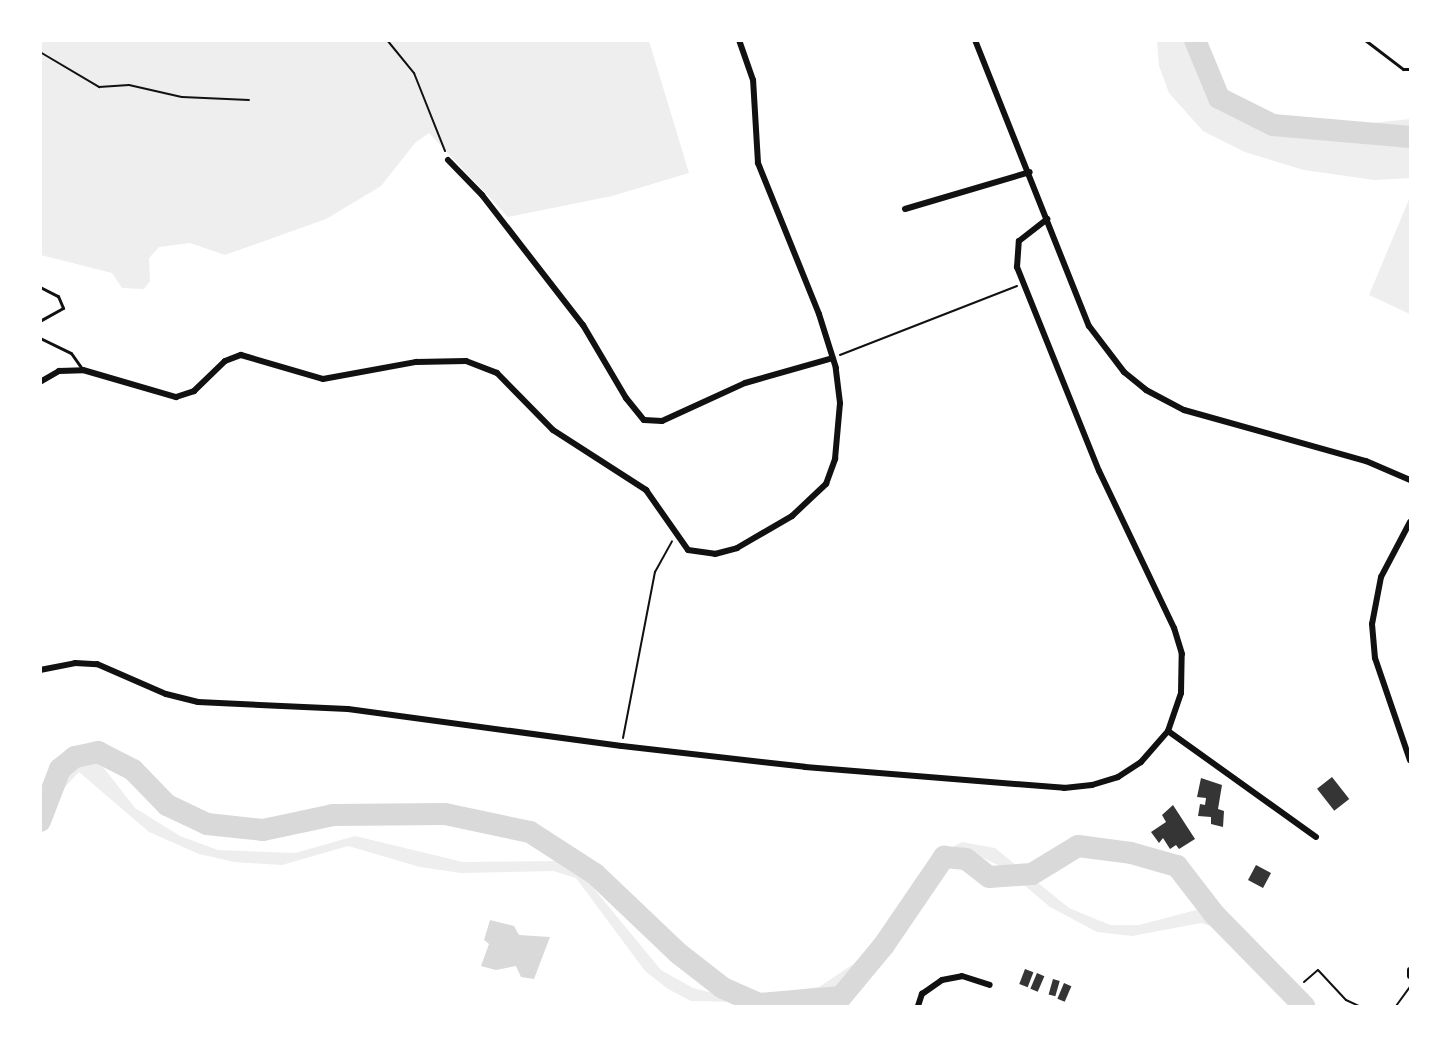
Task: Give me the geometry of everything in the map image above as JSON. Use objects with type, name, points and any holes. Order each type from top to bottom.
[{"type":"street","points":[[40,382],[59,371],[83,369],[176,397],[198,387],[225,361],[242,355],[323,379],[434,360],[477,364],[505,380],[559,434],[646,489],[677,536],[693,552],[726,552],[770,531],[820,491],[833,468],[838,443],[840,391],[833,358],[758,163],[753,80],[739,40]]},
{"type":"street","points":[[975,40],[1030,171],[1089,326],[1110,358],[1140,386],[1197,414],[1365,461],[1410,480]]},
{"type":"street","points":[[448,160],[482,195],[583,325],[626,398],[644,420],[662,421],[725,390],[833,358]]},
{"type":"street","points":[[905,208],[1030,171]]},
{"type":"street","points":[[40,670],[75,663],[97,664],[184,700],[348,709],[622,746],[805,766],[1078,787],[1105,782],[1130,770],[1151,753],[1168,731],[1183,680],[1179,641],[1099,471],[1016,260],[1017,247],[1028,230],[1047,219]]},
{"type":"street","points":[[1410,522],[1381,577],[1372,624],[1375,658],[1410,760]]},
{"type":"street","points":[[1168,731],[1316,837]]},
{"type":"street","points":[[1410,970],[1410,976]]},
{"type":"street","points":[[918,1006],[922,994],[942,980],[962,976],[990,985]]},
{"type":"lane","points":[[1365,40],[1403,69],[1410,69]]},
{"type":"lane","points":[[40,287],[58,296],[63,308],[40,321]]},
{"type":"lane","points":[[40,338],[71,353],[83,369]]},
{"type":"path","points":[[387,40],[414,73],[448,160]]},
{"type":"path","points":[[40,52],[99,87],[129,85],[182,97],[249,100]]},
{"type":"path","points":[[833,358],[1025,283]]},
{"type":"path","points":[[622,746],[655,572],[661,555],[677,536]]},
{"type":"path","points":[[1304,982],[1318,970],[1346,1000],[1359,1006]]},
{"type":"path","points":[[1396,1006],[1410,987]]},
{"type":"shaded area","points":[[41,41],[649,41],[689,173],[612,196],[508,217],[429,133],[415,143],[381,186],[326,219],[225,255],[190,243],[159,247],[149,258],[150,281],[144,289],[122,288],[112,273],[41,255]]},
{"type":"shaded area","points":[[1157,41],[1199,41],[1220,88],[1245,113],[1265,122],[1335,127],[1410,119],[1410,178],[1374,180],[1304,170],[1245,152],[1203,131],[1169,93],[1159,66]]},
{"type":"shaded area","points":[[1410,197],[1410,314],[1369,295]]},
{"type":"shaded area","points":[[69,758],[91,760],[103,767],[135,808],[180,836],[218,850],[295,853],[355,836],[463,862],[571,861],[661,970],[693,988],[709,992],[771,993],[819,987],[855,963],[888,929],[914,881],[935,856],[962,842],[995,848],[1069,908],[1110,925],[1139,925],[1196,910],[1225,920],[1317,1006],[1298,1006],[1263,966],[1220,929],[1201,923],[1132,936],[1097,932],[1050,907],[1004,868],[977,855],[961,855],[932,872],[899,928],[851,979],[834,990],[812,1001],[791,1003],[691,1001],[668,989],[645,971],[576,878],[553,871],[461,873],[420,867],[348,846],[282,865],[234,862],[199,854],[149,832],[79,772],[41,812],[41,786]]},
{"type":"shaded area","points":[[490,920],[514,926],[519,935],[550,937],[534,979],[521,977],[516,966],[496,970],[481,966],[489,944],[484,940]]},
{"type":"building","points":[[1332,777],[1349,799],[1334,811],[1317,789]]},
{"type":"building","points":[[1201,778],[1222,785],[1218,809],[1224,811],[1223,827],[1211,824],[1211,817],[1198,816],[1200,804],[1205,805],[1206,798],[1197,797]]},
{"type":"building","points":[[1173,805],[1195,839],[1179,849],[1176,845],[1170,849],[1163,838],[1159,843],[1151,832],[1166,822],[1162,815]]},
{"type":"building","points":[[1256,865],[1271,873],[1263,888],[1248,880]]},
{"type":"building","points":[[1025,969],[1033,972],[1028,987],[1019,984]]},
{"type":"building","points":[[1037,973],[1044,976],[1038,992],[1030,989]]},
{"type":"building","points":[[1053,979],[1060,981],[1055,996],[1049,994]]},
{"type":"building","points":[[1064,983],[1071,986],[1065,1002],[1057,999]]},
{"type":"waterway","points":[[1195,40],[1219,98],[1273,125],[1410,137]]},
{"type":"waterway","points":[[40,821],[60,769],[75,757],[98,752],[133,770],[167,805],[207,824],[263,830],[333,815],[445,814],[530,832],[595,874],[678,953],[723,988],[759,1004],[841,997],[884,945],[944,857],[966,859],[989,877],[1032,874],[1078,846],[1131,853],[1177,866],[1214,914],[1304,1006]]}]
